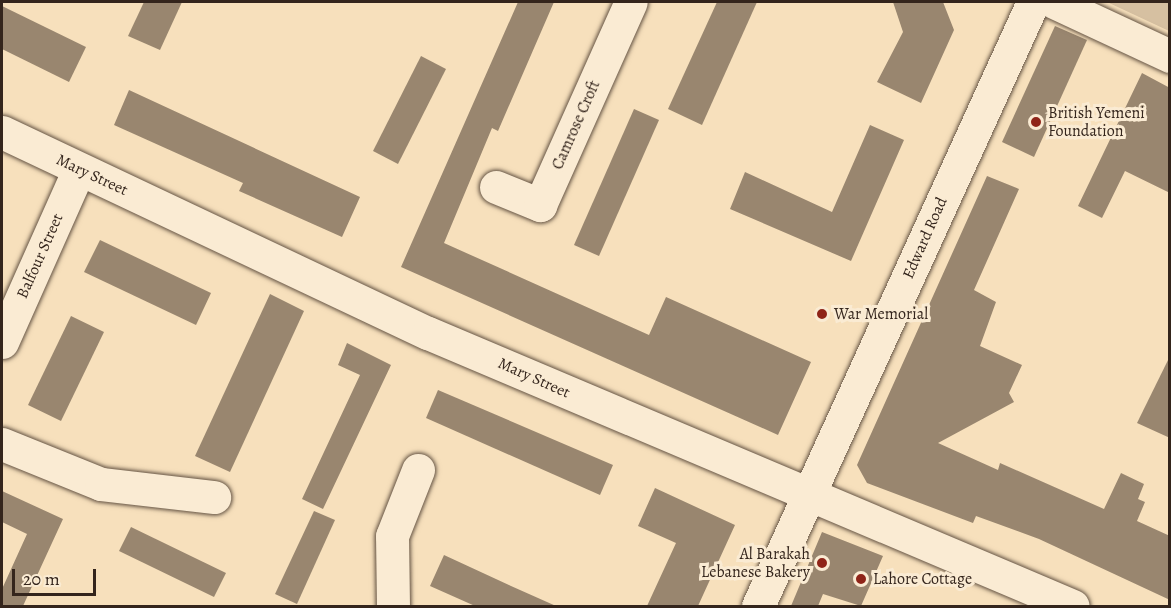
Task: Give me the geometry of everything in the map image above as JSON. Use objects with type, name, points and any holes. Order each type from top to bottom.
[{"type":"street","name":"Camrose Croft","points":[[496,187],[540,205],[631,2]]},
{"type":"street","name":"Edward Road","points":[[758,606],[1033,2]]},
{"type":"street","points":[[1054,2],[1170,56]]},
{"type":"street","name":"Mary Street","points":[[2,132],[428,333],[809,498],[1073,606]]},
{"type":"street","name":"Balfour Street","points":[[2,342],[79,169]]},
{"type":"street","points":[[2,444],[101,484],[214,497]]},
{"type":"street","points":[[393,606],[392,536],[418,470]]},
{"type":"shaded area","points":[[1107,2],[1169,2],[1169,31]]},
{"type":"building","points":[[144,2],[182,2],[160,50],[128,36]]},
{"type":"building","points":[[518,2],[554,2],[498,131],[492,128],[444,243],[649,335],[666,297],[811,362],[778,435],[401,267]]},
{"type":"building","points":[[717,2],[757,2],[702,125],[668,109]]},
{"type":"building","points":[[893,2],[943,2],[954,30],[921,103],[877,82],[903,32]]},
{"type":"building","points":[[2,6],[86,47],[69,82],[2,49]]},
{"type":"building","points":[[1055,26],[1087,40],[1034,157],[1002,142]]},
{"type":"building","points":[[421,56],[446,69],[398,164],[373,151]]},
{"type":"building","points":[[1142,73],[1170,88],[1170,193],[1125,171],[1102,218],[1078,206]]},
{"type":"building","points":[[129,90],[360,197],[342,237],[239,191],[243,183],[114,125]]},
{"type":"building","points":[[634,109],[659,120],[599,256],[574,245]]},
{"type":"building","points":[[870,125],[904,140],[851,261],[730,209],[745,172],[832,212]]},
{"type":"building","points":[[987,176],[1019,189],[974,290],[996,302],[980,346],[1022,365],[1009,393],[1014,402],[938,443],[998,470],[1000,463],[1104,509],[1121,473],[1144,484],[1138,499],[1145,502],[1137,521],[1170,536],[1170,600],[1039,539],[976,516],[973,523],[867,483],[857,465]]},
{"type":"building","points":[[100,240],[211,293],[196,325],[84,272]]},
{"type":"building","points":[[270,294],[304,311],[230,472],[195,456]]},
{"type":"building","points":[[71,316],[104,332],[61,421],[28,405]]},
{"type":"building","points":[[347,343],[391,365],[323,509],[302,499],[360,375],[338,365]]},
{"type":"building","points":[[1170,356],[1170,438],[1137,423]]},
{"type":"building","points":[[438,390],[613,465],[600,495],[426,418]]},
{"type":"building","points":[[655,488],[735,525],[698,606],[647,606],[676,543],[638,526]]},
{"type":"building","points":[[2,491],[63,519],[23,606],[2,606],[2,589],[27,534],[2,522]]},
{"type":"building","points":[[314,511],[335,520],[297,604],[275,594]]},
{"type":"building","points":[[131,527],[226,573],[214,597],[119,551]]},
{"type":"building","points":[[822,532],[883,556],[861,606],[823,594],[818,606],[791,606]]},
{"type":"building","points":[[444,555],[556,606],[475,606],[430,586]]},
{"type":"place","name":"British Yemeni Foundation","points":[[1036,122]]},
{"type":"place","name":"War Memorial","points":[[822,314]]},
{"type":"place","name":"Al Barakah Lebanese Bakery","points":[[822,563]]},
{"type":"place","name":"Lahore Cottage","points":[[861,579]]}]
